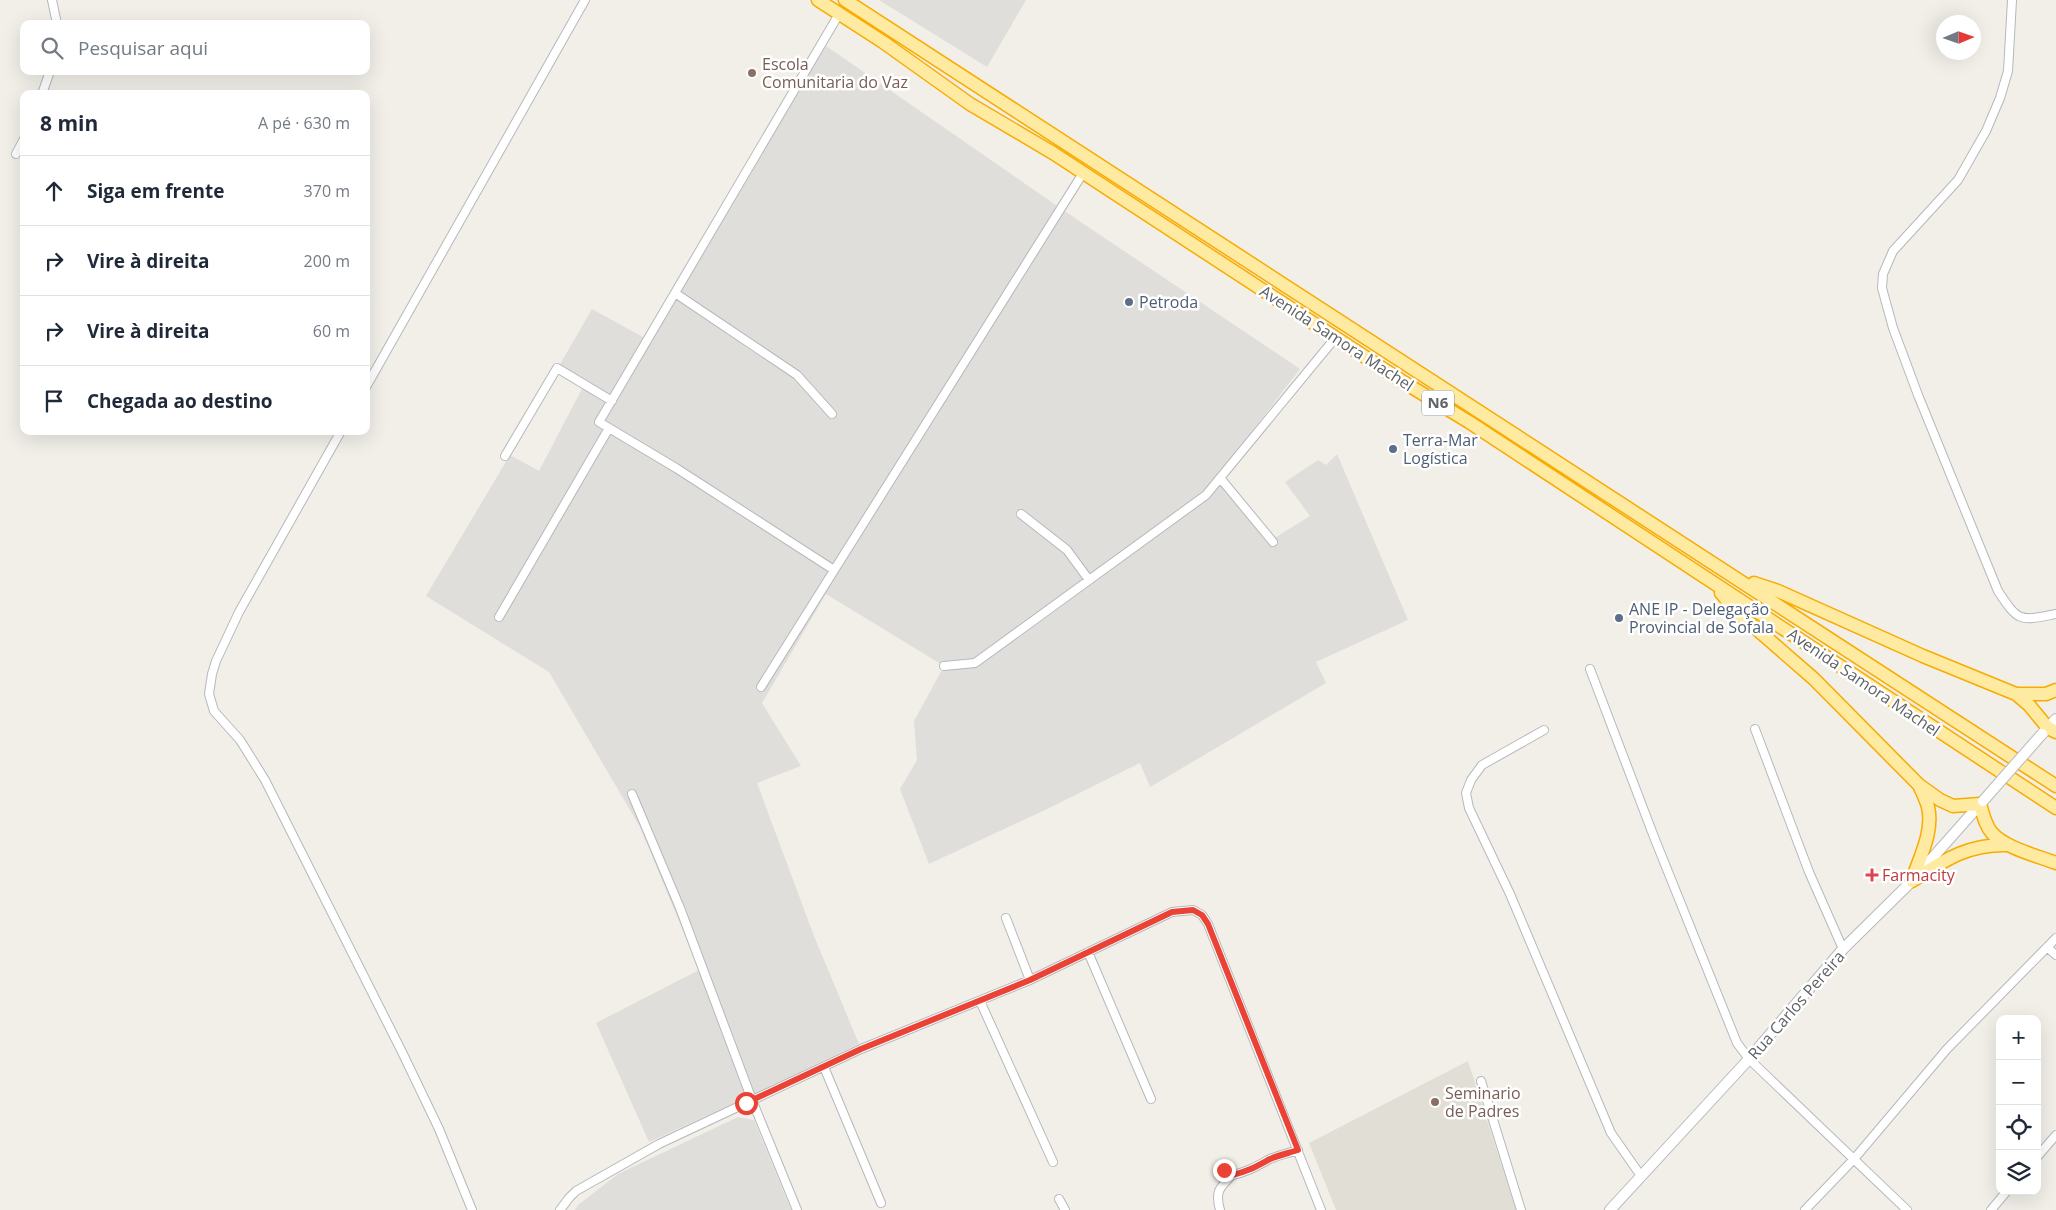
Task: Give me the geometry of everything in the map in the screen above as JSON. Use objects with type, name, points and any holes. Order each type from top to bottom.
[{"type":"highway","name":"Avenida Samora Machel","points":[[818,0],[883,42],[970,104],[1083,173],[1713,584],[1751,606],[2056,808]]},
{"type":"highway","name":"Avenida Samora Machel","points":[[845,0],[2056,786]]},
{"type":"highway","points":[[1736,577],[1778,592],[1906,649],[2016,694],[2051,728]]},
{"type":"highway","points":[[1713,584],[1737,612],[1814,679],[1919,784],[1940,800],[1953,806],[1982,803],[1991,833],[2009,845],[2056,863]]},
{"type":"highway","points":[[2016,694],[2046,694],[2056,690]]},
{"type":"highway","points":[[1912,881],[1926,841],[1929,826],[1928,808],[1919,784]]},
{"type":"highway","points":[[1912,881],[1972,848],[1988,845],[2009,845]]},
{"type":"main road","name":"Rua Carlos Pereira","points":[[1610,1210],[1749,1059],[1844,949],[1912,881],[2051,728]]},
{"type":"street","points":[[52,0],[56,20]]},
{"type":"street","points":[[370,379],[585,0]]},
{"type":"street","points":[[2012,0],[2008,70],[2000,98],[1986,131],[1958,180],[1893,251],[1882,274],[1882,288],[1892,328],[1998,591],[2016,616],[2021,618],[2029,619],[2056,614]]},
{"type":"street","points":[[834,570],[676,468],[599,422],[839,14]]},
{"type":"street","points":[[43,90],[49,75]]},
{"type":"street","points":[[16,154],[20,147]]},
{"type":"street","points":[[761,688],[1083,173]]},
{"type":"street","points":[[676,293],[797,375],[832,414]]},
{"type":"street","points":[[944,666],[974,663],[1206,495],[1336,337]]},
{"type":"street","points":[[506,456],[557,368],[612,401]]},
{"type":"street","points":[[499,617],[609,428]]},
{"type":"street","points":[[339,435],[239,612],[216,661],[209,687],[210,700],[214,711],[240,740],[269,788],[439,1128],[472,1210]]},
{"type":"street","points":[[1221,479],[1273,542]]},
{"type":"street","points":[[1021,514],[1068,550],[1088,580]]},
{"type":"street","points":[[1590,669],[1654,837],[1733,1035],[1749,1059],[1907,1210]]},
{"type":"street","points":[[1756,729],[1808,872],[1844,949]]},
{"type":"street","points":[[1544,730],[1482,765],[1471,780],[1466,793],[1469,808],[1510,894],[1610,1133],[1641,1176]]},
{"type":"street","points":[[632,794],[680,908],[752,1100],[797,1210]]},
{"type":"street","points":[[560,1210],[575,1192],[659,1144],[861,1049],[1030,980],[1172,912],[1193,910],[1202,915],[1208,924],[1321,1210]]},
{"type":"street","points":[[1006,918],[1030,980]]},
{"type":"street","points":[[1805,1210],[1854,1159],[1947,1049],[2056,938]]},
{"type":"street","points":[[2047,947],[2056,955]]},
{"type":"street","points":[[1088,952],[1151,1099]]},
{"type":"street","points":[[980,1001],[1052,1162]]},
{"type":"street","points":[[824,1067],[881,1203]]},
{"type":"street","points":[[1482,1081],[1521,1210]]},
{"type":"street","points":[[2041,1152],[2056,1135]]},
{"type":"street","points":[[1220,1210],[1217,1199],[1218,1191],[1232,1175],[1253,1170],[1271,1159],[1298,1150]]},
{"type":"street","points":[[1224,1170],[1232,1175]]},
{"type":"street","points":[[1991,1210],[2004,1195]]},
{"type":"street","points":[[1060,1199],[1066,1210]]},
{"type":"shaded area","points":[[879,0],[1026,0],[987,67]]},
{"type":"shaded area","points":[[826,46],[1066,212],[1300,369],[1217,477],[1267,543],[1310,516],[1285,482],[1318,460],[1326,465],[1337,454],[1408,620],[1316,662],[1326,683],[1150,787],[1140,763],[929,864],[900,789],[917,760],[914,721],[944,666],[826,594],[762,703],[801,766],[757,783],[814,936],[859,1044],[649,1142],[596,1023],[699,970],[640,827],[549,672],[426,596],[510,455],[539,471],[584,385],[559,366],[592,309],[650,341],[758,155]]},
{"type":"shaded area","name":"Seminario de Padres","points":[[1468,1061],[1516,1210],[1336,1210],[1309,1143]]},
{"type":"shaded area","points":[[738,1117],[754,1120],[791,1210],[575,1210],[578,1205],[618,1174]]},
{"type":"place","name":"Escola Comunitaria do Vaz","points":[[752,73]]},
{"type":"place","name":"Petroda","points":[[1129,302]]},
{"type":"place","name":"Terra-Mar Logística","points":[[1393,449]]},
{"type":"place","name":"ANE IP - Delegação Provincial de Sofala","points":[[1619,618]]},
{"type":"place","name":"Farmacity","points":[[1872,875]]},
{"type":"place","name":"Seminario de Padres","points":[[1435,1102]]},
{"type":"route","points":[[746,1103],[861,1049],[1030,980],[1172,912],[1193,910],[1202,915],[1208,924],[1298,1150],[1271,1159],[1253,1170],[1239,1174],[1232,1175],[1224,1170]]}]
